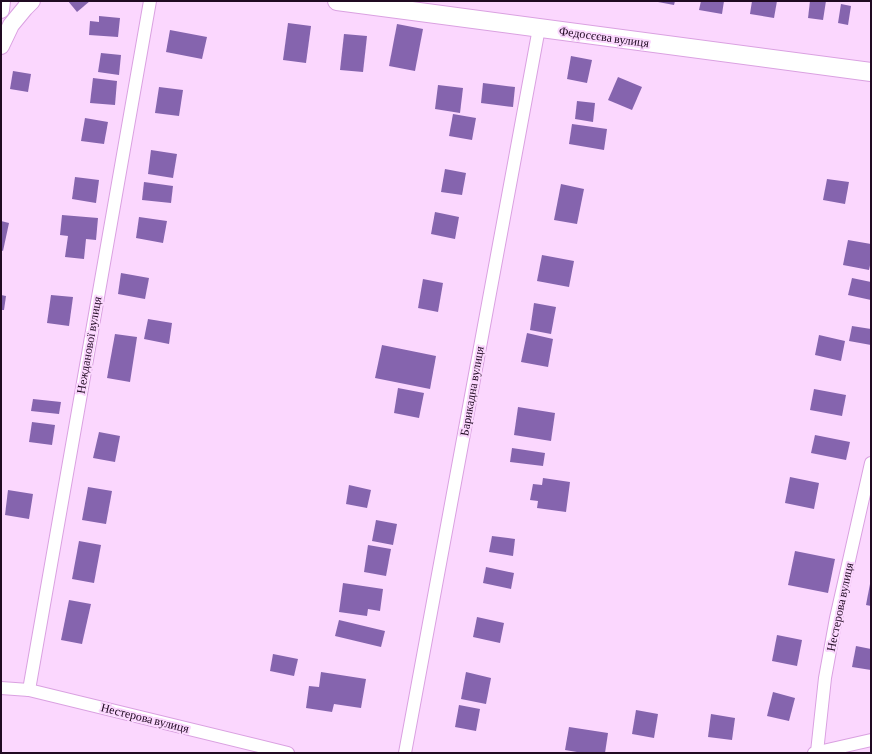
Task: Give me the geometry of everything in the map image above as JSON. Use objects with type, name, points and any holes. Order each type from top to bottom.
[{"type":"main road","name":"Федосєєва вулиця","points":[[337,1],[871,72]]},
{"type":"street","points":[[1,10],[2,1]]},
{"type":"street","points":[[1,42],[7,23],[18,1]]},
{"type":"street","points":[[1,46],[11,25],[32,1]]},
{"type":"street","name":"Нежданової вулиця","points":[[29,690],[150,1]]},
{"type":"street","name":"Барикадна вулиця","points":[[405,753],[539,28]]},
{"type":"street","name":"Нестерова вулиця","points":[[871,463],[836,618],[815,753],[871,740]]},
{"type":"street","name":"Нестерова вулиця","points":[[1,688],[29,690],[288,753]]},
{"type":"building","points":[[68,1],[90,1],[77,12]]},
{"type":"building","points":[[658,1],[675,1],[674,5]]},
{"type":"building","points":[[701,1],[724,1],[722,14],[699,10]]},
{"type":"building","points":[[752,1],[777,1],[774,18],[750,14]]},
{"type":"building","points":[[810,1],[826,1],[823,20],[808,18]]},
{"type":"building","points":[[841,4],[851,6],[848,25],[838,23]]},
{"type":"building","points":[[99,16],[120,18],[118,37],[89,35],[90,21],[99,22]]},
{"type":"building","points":[[288,23],[311,26],[306,63],[283,60]]},
{"type":"building","points":[[397,24],[423,29],[415,71],[389,66]]},
{"type":"building","points":[[170,30],[207,37],[202,59],[166,52]]},
{"type":"building","points":[[344,34],[367,36],[363,72],[340,70]]},
{"type":"building","points":[[101,53],[121,55],[119,75],[98,72]]},
{"type":"building","points":[[571,56],[592,60],[587,83],[567,79]]},
{"type":"building","points":[[13,71],[31,74],[28,92],[10,89]]},
{"type":"building","points":[[618,77],[642,87],[632,110],[608,100]]},
{"type":"building","points":[[93,78],[117,81],[115,105],[90,103]]},
{"type":"building","points":[[483,83],[515,87],[513,107],[481,103]]},
{"type":"building","points":[[438,85],[463,88],[460,113],[435,109]]},
{"type":"building","points":[[159,87],[183,90],[179,116],[155,113]]},
{"type":"building","points":[[577,101],[595,103],[593,122],[575,119]]},
{"type":"building","points":[[453,114],[476,118],[472,140],[449,136]]},
{"type":"building","points":[[85,118],[108,122],[104,144],[81,141]]},
{"type":"building","points":[[572,124],[607,129],[604,150],[569,144]]},
{"type":"building","points":[[151,150],[177,154],[173,178],[148,174]]},
{"type":"building","points":[[445,169],[466,173],[462,195],[441,192]]},
{"type":"building","points":[[75,177],[99,180],[96,203],[72,199]]},
{"type":"building","points":[[827,179],[849,182],[845,204],[823,200]]},
{"type":"building","points":[[144,182],[173,186],[171,203],[142,200]]},
{"type":"building","points":[[561,184],[584,189],[577,224],[554,220]]},
{"type":"building","points":[[435,212],[459,217],[455,239],[431,234]]},
{"type":"building","points":[[62,215],[98,218],[96,240],[86,239],[84,259],[65,257],[68,236],[60,235]]},
{"type":"building","points":[[139,217],[167,221],[163,243],[136,238]]},
{"type":"building","points":[[1,221],[9,223],[3,251],[1,250]]},
{"type":"building","points":[[848,240],[871,244],[871,261],[869,270],[843,265]]},
{"type":"building","points":[[542,255],[574,261],[569,287],[537,281]]},
{"type":"building","points":[[121,273],[149,278],[145,299],[118,294]]},
{"type":"building","points":[[852,278],[871,282],[871,300],[848,295]]},
{"type":"building","points":[[423,279],[443,283],[438,312],[418,308]]},
{"type":"building","points":[[1,295],[6,296],[4,310],[1,310]]},
{"type":"building","points":[[51,295],[73,297],[69,326],[47,323]]},
{"type":"building","points":[[534,303],[556,307],[551,334],[530,330]]},
{"type":"building","points":[[148,319],[172,323],[169,344],[144,339]]},
{"type":"building","points":[[852,326],[871,329],[871,345],[849,341]]},
{"type":"building","points":[[527,333],[553,339],[548,367],[521,362]]},
{"type":"building","points":[[115,334],[137,337],[130,382],[107,378]]},
{"type":"building","points":[[819,335],[845,341],[841,361],[815,355]]},
{"type":"building","points":[[382,345],[436,356],[430,389],[375,378]]},
{"type":"building","points":[[398,388],[424,393],[419,418],[394,413]]},
{"type":"building","points":[[814,389],[846,395],[842,416],[810,410]]},
{"type":"building","points":[[33,399],[61,402],[59,414],[31,411]]},
{"type":"building","points":[[518,407],[555,413],[551,441],[514,435]]},
{"type":"building","points":[[32,422],[55,425],[52,445],[29,442]]},
{"type":"building","points":[[99,432],[120,436],[115,462],[93,458]]},
{"type":"building","points":[[815,435],[850,442],[846,460],[811,453]]},
{"type":"building","points":[[512,448],[545,453],[543,466],[510,462]]},
{"type":"building","points":[[790,477],[819,483],[814,509],[785,503]]},
{"type":"building","points":[[543,478],[570,482],[566,512],[537,508],[538,501],[530,500],[533,484],[542,485]]},
{"type":"building","points":[[349,485],[371,490],[367,508],[346,504]]},
{"type":"building","points":[[88,487],[112,491],[106,524],[82,520]]},
{"type":"building","points":[[8,490],[33,494],[29,519],[5,515]]},
{"type":"building","points":[[376,520],[397,524],[393,545],[372,541]]},
{"type":"building","points":[[492,536],[515,539],[513,556],[489,552]]},
{"type":"building","points":[[79,541],[101,545],[94,583],[72,579]]},
{"type":"building","points":[[368,545],[391,549],[386,576],[364,572]]},
{"type":"building","points":[[795,551],[835,559],[828,593],[788,585]]},
{"type":"building","points":[[486,567],[514,573],[511,589],[483,583]]},
{"type":"building","points":[[343,583],[383,589],[380,611],[368,609],[367,616],[339,612]]},
{"type":"building","points":[[871,584],[871,606],[866,605]]},
{"type":"building","points":[[69,600],[91,604],[82,644],[61,640]]},
{"type":"building","points":[[477,617],[504,623],[500,643],[473,637]]},
{"type":"building","points":[[339,620],[385,631],[381,647],[335,636]]},
{"type":"building","points":[[777,635],[802,640],[797,666],[772,661]]},
{"type":"building","points":[[856,646],[871,649],[871,670],[852,667]]},
{"type":"building","points":[[273,654],[298,659],[294,676],[270,671]]},
{"type":"building","points":[[321,672],[366,679],[361,708],[334,704],[332,712],[306,708],[309,686],[319,687]]},
{"type":"building","points":[[466,672],[491,678],[486,704],[461,699]]},
{"type":"building","points":[[773,692],[795,698],[789,721],[767,716]]},
{"type":"building","points":[[459,705],[480,709],[476,731],[455,727]]},
{"type":"building","points":[[636,710],[658,714],[654,738],[632,734]]},
{"type":"building","points":[[711,714],[735,718],[732,740],[708,737]]},
{"type":"building","points":[[569,727],[608,733],[605,753],[583,753],[565,750]]}]
